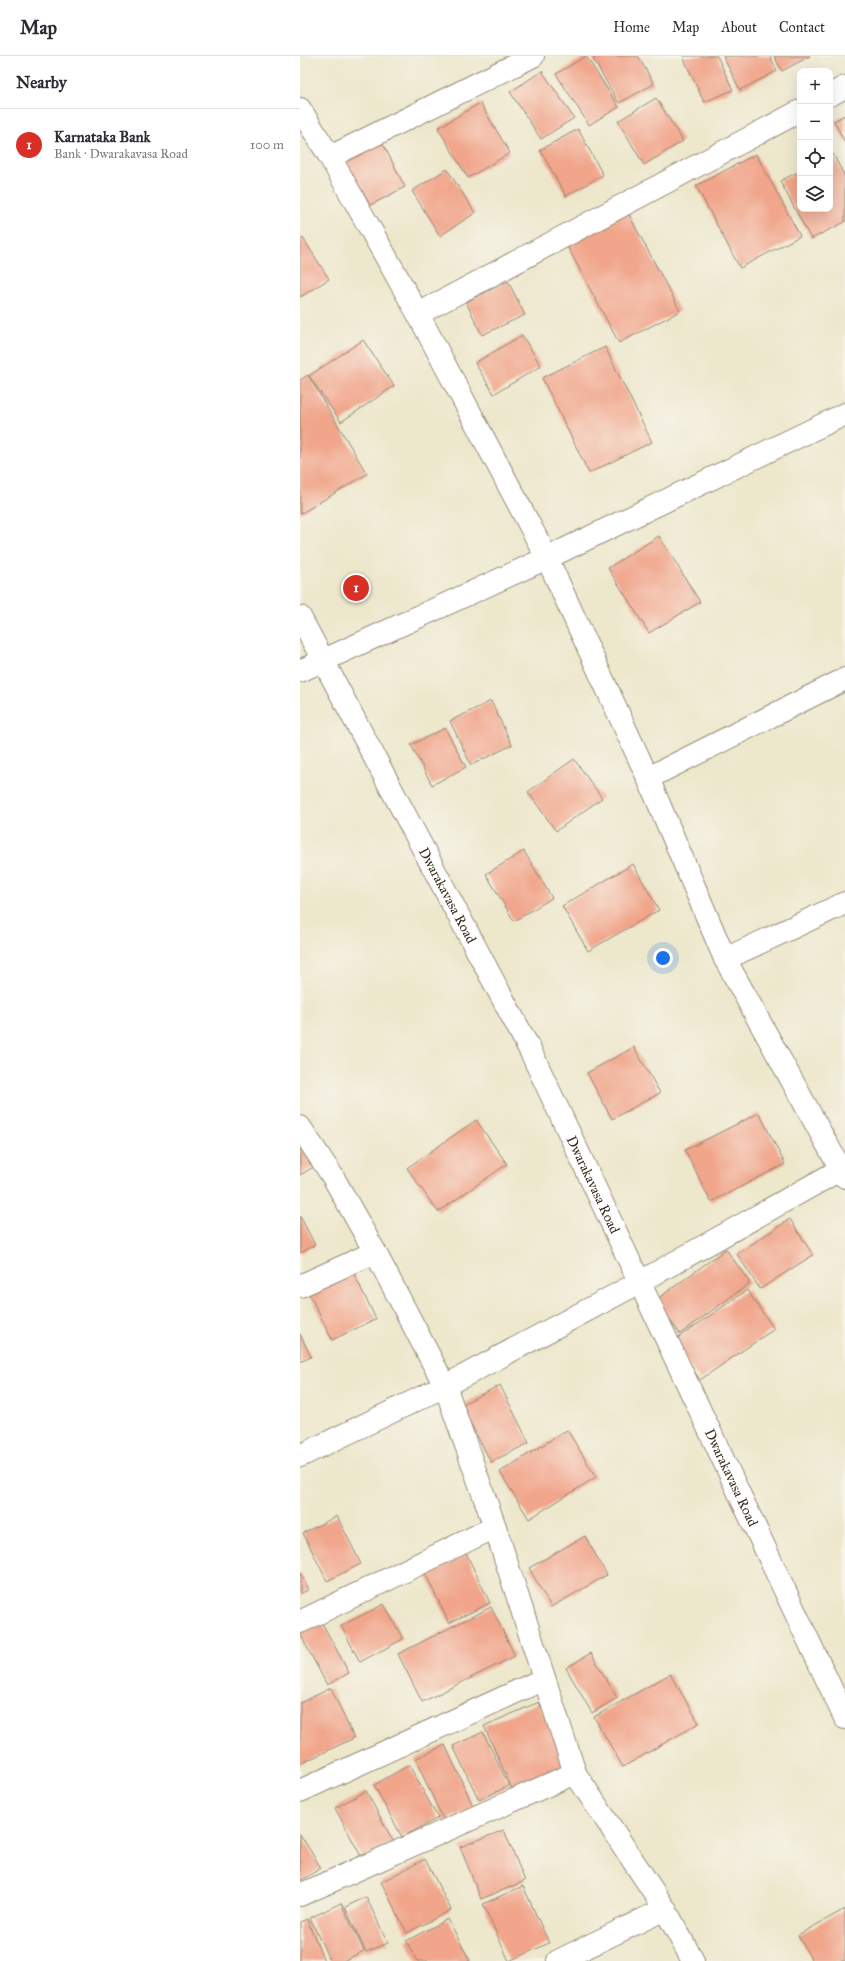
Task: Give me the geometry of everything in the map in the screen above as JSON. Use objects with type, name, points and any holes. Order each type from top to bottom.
[{"type":"street","points":[[330,157],[533,56]]},
{"type":"street","points":[[833,93],[845,87]]},
{"type":"street","points":[[300,109],[330,157],[418,314],[547,558],[648,778],[725,959],[844,1171],[445,1386],[300,1456]]},
{"type":"street","points":[[418,314],[797,113]]},
{"type":"street","points":[[300,672],[547,558],[845,414]]},
{"type":"street","name":"Dwarakavasa Road","points":[[300,616],[322,661],[530,1050],[845,1718]]},
{"type":"street","points":[[648,778],[845,679]]},
{"type":"street","points":[[725,959],[845,903]]},
{"type":"street","points":[[300,1127],[333,1177],[375,1252],[445,1386],[495,1527],[574,1773],[666,1909],[692,1961]]},
{"type":"street","points":[[300,1286],[375,1252]]},
{"type":"street","points":[[300,1622],[495,1527]]},
{"type":"street","points":[[300,1791],[544,1679]]},
{"type":"street","points":[[300,1895],[574,1773]]},
{"type":"street","points":[[558,1961],[666,1909]]},
{"type":"building","points":[[586,56],[619,107],[589,125],[556,74]]},
{"type":"building","points":[[598,56],[638,56],[654,84],[619,103],[593,59]]},
{"type":"building","points":[[717,56],[733,90],[704,102],[683,57]]},
{"type":"building","points":[[723,56],[770,56],[777,71],[740,90]]},
{"type":"building","points":[[774,56],[810,56],[782,71]]},
{"type":"building","points":[[542,71],[574,118],[541,139],[510,92]]},
{"type":"building","points":[[656,98],[683,141],[644,165],[618,121]]},
{"type":"building","points":[[480,103],[510,153],[468,178],[438,128]]},
{"type":"building","points":[[845,115],[845,143],[834,121]]},
{"type":"building","points":[[578,129],[603,175],[566,196],[540,150]]},
{"type":"building","points":[[379,136],[405,187],[363,209],[337,158]]},
{"type":"building","points":[[756,154],[800,236],[740,268],[696,186]]},
{"type":"building","points":[[833,154],[845,177],[845,222],[811,239],[780,181],[797,172],[797,212],[833,212]]},
{"type":"building","points":[[447,169],[475,213],[440,236],[412,191]]},
{"type":"building","points":[[627,211],[680,311],[619,343],[566,244]]},
{"type":"building","points":[[303,238],[329,279],[300,297],[300,240]]},
{"type":"building","points":[[508,281],[525,315],[482,335],[466,302]]},
{"type":"building","points":[[522,335],[541,366],[494,394],[475,363]]},
{"type":"building","points":[[363,340],[394,386],[341,422],[309,376]]},
{"type":"building","points":[[605,347],[652,442],[589,473],[542,378]]},
{"type":"building","points":[[308,375],[367,474],[300,514],[300,380]]},
{"type":"building","points":[[659,536],[700,602],[649,633],[608,568]]},
{"type":"building","points":[[491,701],[512,745],[471,765],[450,721]]},
{"type":"building","points":[[445,728],[466,767],[432,785],[411,745]]},
{"type":"building","points":[[574,759],[602,798],[556,831],[528,792]]},
{"type":"building","points":[[524,851],[552,898],[514,921],[486,874]]},
{"type":"building","points":[[633,864],[659,910],[588,951],[562,906]]},
{"type":"building","points":[[634,1047],[660,1093],[612,1119],[587,1073]]},
{"type":"building","points":[[759,1113],[785,1164],[711,1202],[685,1150]]},
{"type":"building","points":[[476,1120],[507,1164],[438,1212],[407,1168]]},
{"type":"building","points":[[300,1138],[317,1165],[300,1175]]},
{"type":"building","points":[[300,1216],[315,1245],[300,1253]]},
{"type":"building","points":[[790,1219],[813,1255],[760,1289],[737,1254]]},
{"type":"building","points":[[726,1249],[750,1283],[680,1334],[656,1300]]},
{"type":"building","points":[[353,1272],[376,1319],[332,1340],[309,1293]]},
{"type":"building","points":[[747,1290],[774,1329],[700,1380],[673,1341]]},
{"type":"building","points":[[300,1334],[311,1357],[300,1362]]},
{"type":"building","points":[[500,1385],[529,1443],[491,1462],[461,1405]]},
{"type":"building","points":[[567,1430],[596,1477],[529,1519],[500,1472]]},
{"type":"building","points":[[337,1516],[361,1564],[327,1581],[303,1533]]},
{"type":"building","points":[[585,1536],[607,1575],[551,1607],[529,1568]]},
{"type":"building","points":[[465,1551],[490,1603],[449,1623],[424,1571]]},
{"type":"building","points":[[300,1572],[308,1590],[300,1594]]},
{"type":"building","points":[[384,1604],[403,1639],[360,1662],[341,1626]]},
{"type":"building","points":[[491,1607],[515,1656],[422,1702],[398,1654]]},
{"type":"building","points":[[320,1619],[349,1673],[327,1685],[300,1634],[300,1630]]},
{"type":"building","points":[[591,1653],[617,1698],[592,1713],[566,1668]]},
{"type":"building","points":[[670,1674],[699,1723],[623,1767],[594,1717]]},
{"type":"building","points":[[331,1688],[354,1738],[300,1764],[300,1703]]},
{"type":"building","points":[[539,1702],[567,1766],[513,1791],[484,1726]]},
{"type":"building","points":[[483,1732],[509,1786],[479,1800],[453,1746]]},
{"type":"building","points":[[445,1745],[474,1808],[444,1821],[415,1759]]},
{"type":"building","points":[[409,1765],[438,1818],[402,1837],[374,1785]]},
{"type":"building","points":[[366,1791],[393,1841],[362,1858],[335,1808]]},
{"type":"building","points":[[504,1830],[525,1881],[481,1899],[460,1847]]},
{"type":"building","points":[[300,1834],[321,1868],[300,1881]]},
{"type":"building","points":[[425,1859],[451,1910],[407,1933],[381,1882]]},
{"type":"building","points":[[523,1886],[549,1943],[509,1961],[483,1904]]},
{"type":"building","points":[[366,1897],[388,1943],[366,1952],[345,1907]]},
{"type":"building","points":[[341,1903],[364,1951],[343,1961],[330,1961],[310,1918]]},
{"type":"building","points":[[845,1909],[845,1961],[812,1961],[798,1935]]},
{"type":"building","points":[[307,1919],[324,1961],[300,1961],[300,1922]]},
{"type":"building","points":[[448,1919],[470,1961],[417,1961],[406,1941]]},
{"type":"place","name":"Karnataka Bank","points":[[356,588]]}]
